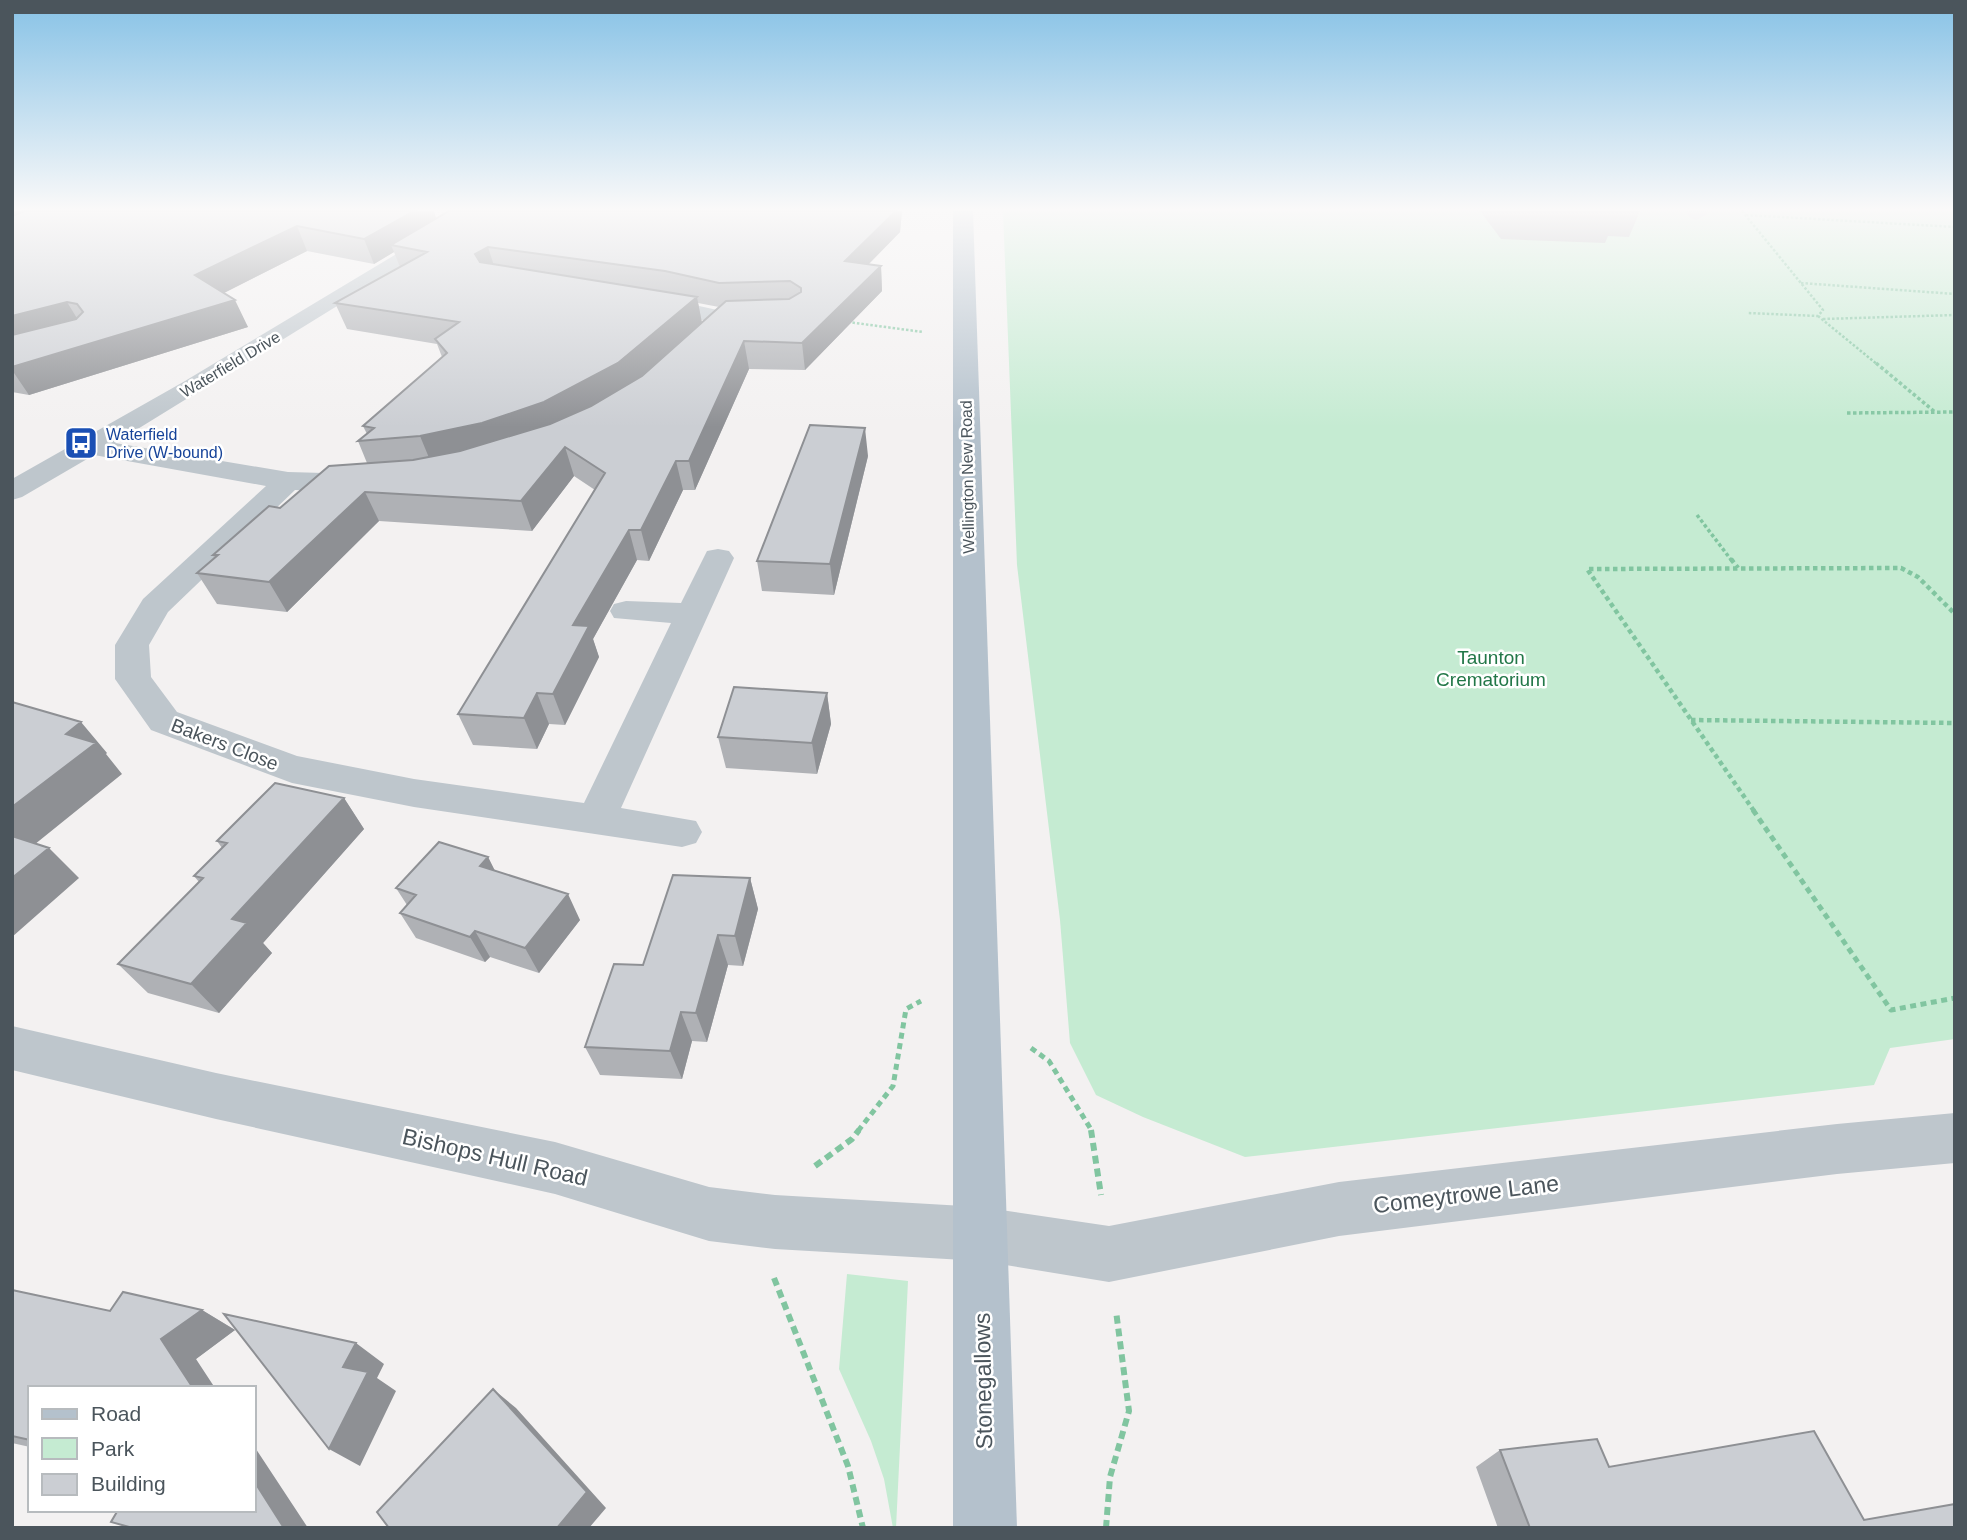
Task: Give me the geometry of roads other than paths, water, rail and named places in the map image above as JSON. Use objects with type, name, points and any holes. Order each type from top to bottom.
[{"type":"main road","name":"Wellington New Road","points":[[965,283],[981,1234]]},
{"type":"main road","name":"Stonegallows","points":[[981,1234],[985,1528]]},
{"type":"street","name":"Waterfield Drive","points":[[12,491],[194,386],[363,283]]},
{"type":"street","points":[[620,298],[723,318],[750,317]]},
{"type":"street","points":[[680,362],[723,318]]},
{"type":"street","points":[[88,446],[288,481],[332,485],[384,481]]},
{"type":"street","name":"Bakers Close","points":[[288,481],[155,606],[132,645],[133,679],[164,721],[292,769],[414,793],[682,832]]},
{"type":"street","points":[[596,819],[718,558]]},
{"type":"street","points":[[626,611],[693,614]]},
{"type":"street","name":"Bishops Hull Road","points":[[12,1048],[216,1096],[555,1168],[709,1214],[775,1222],[981,1234]]},
{"type":"street","name":"Comeytrowe Lane","points":[[981,1234],[1109,1254],[1339,1209],[1837,1149],[1955,1138]]},
{"type":"place","name":"Waterfield Drive (W-bound)","points":[[81,443]]},
{"type":"park label","name":"Taunton Crematorium","points":[[1491,668]]}]
